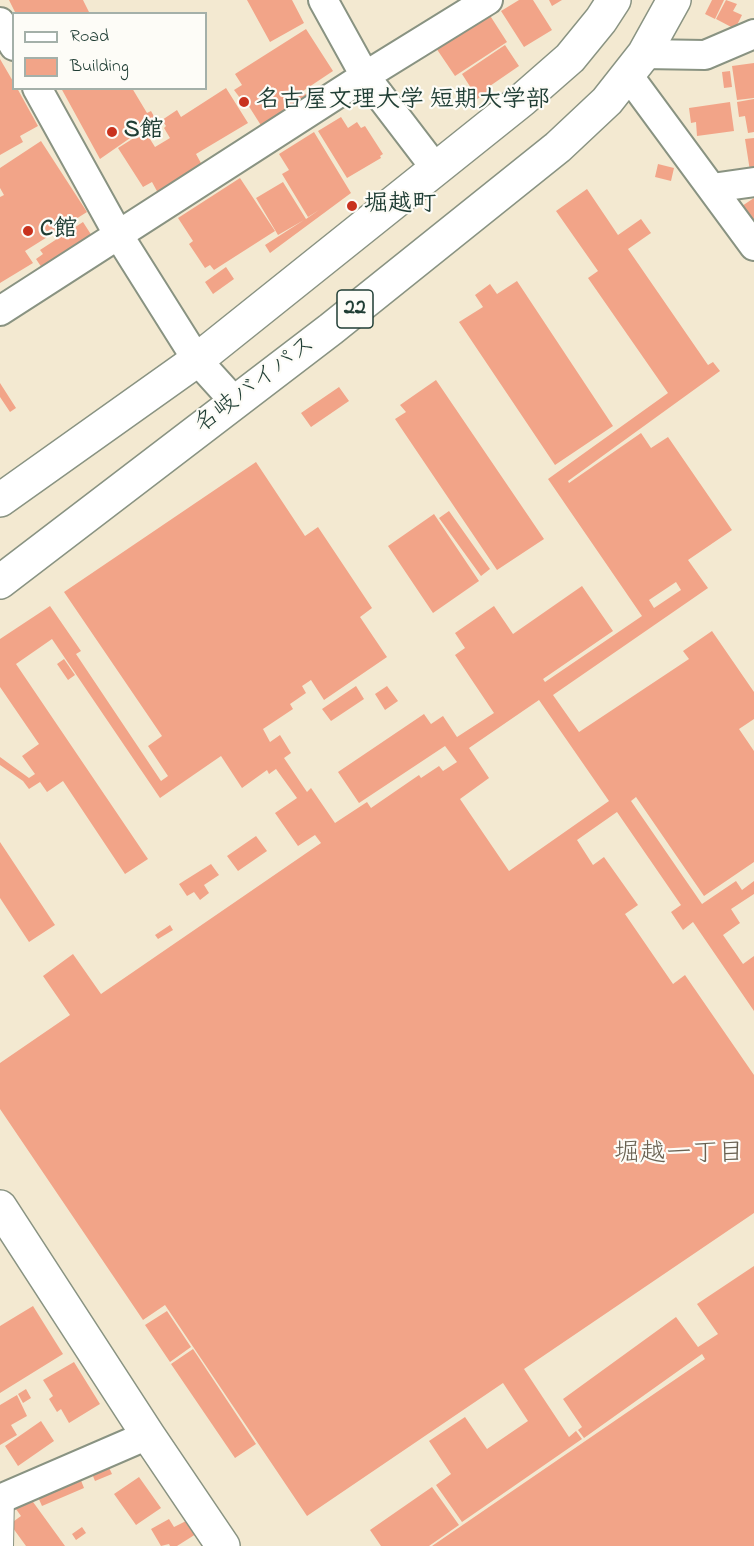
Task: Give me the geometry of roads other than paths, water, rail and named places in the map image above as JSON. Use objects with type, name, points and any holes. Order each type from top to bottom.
[{"type":"main road","name":"22","points":[[0,500],[197,360],[522,100],[570,58],[602,20],[614,0]]},
{"type":"main road","name":"名岐バイパス","points":[[0,582],[331,329],[558,147],[608,101],[636,64],[674,0]]},
{"type":"main road","points":[[0,1207],[223,1546]]},
{"type":"street","points":[[323,0],[365,76],[436,169]]},
{"type":"street","points":[[0,311],[365,76],[488,0]]},
{"type":"street","points":[[0,22],[12,43]]},
{"type":"street","points":[[754,33],[705,54],[636,64],[712,188],[754,246]]},
{"type":"street","points":[[38,90],[119,236],[197,360],[235,402]]},
{"type":"street","points":[[712,188],[754,182]]},
{"type":"street","points":[[2,1492],[148,1435]]},
{"type":"lane","points":[[2,1492],[6,1546]]},
{"type":"place","name":"名古屋文理大学 短期大学部","points":[[244,102]]},
{"type":"place","name":"S館","points":[[112,132]]},
{"type":"place","name":"堀越町","points":[[352,206]]},
{"type":"place","name":"C館","points":[[28,231]]},
{"type":"district","name":"堀越一丁目","points":[[679,1156]]}]
